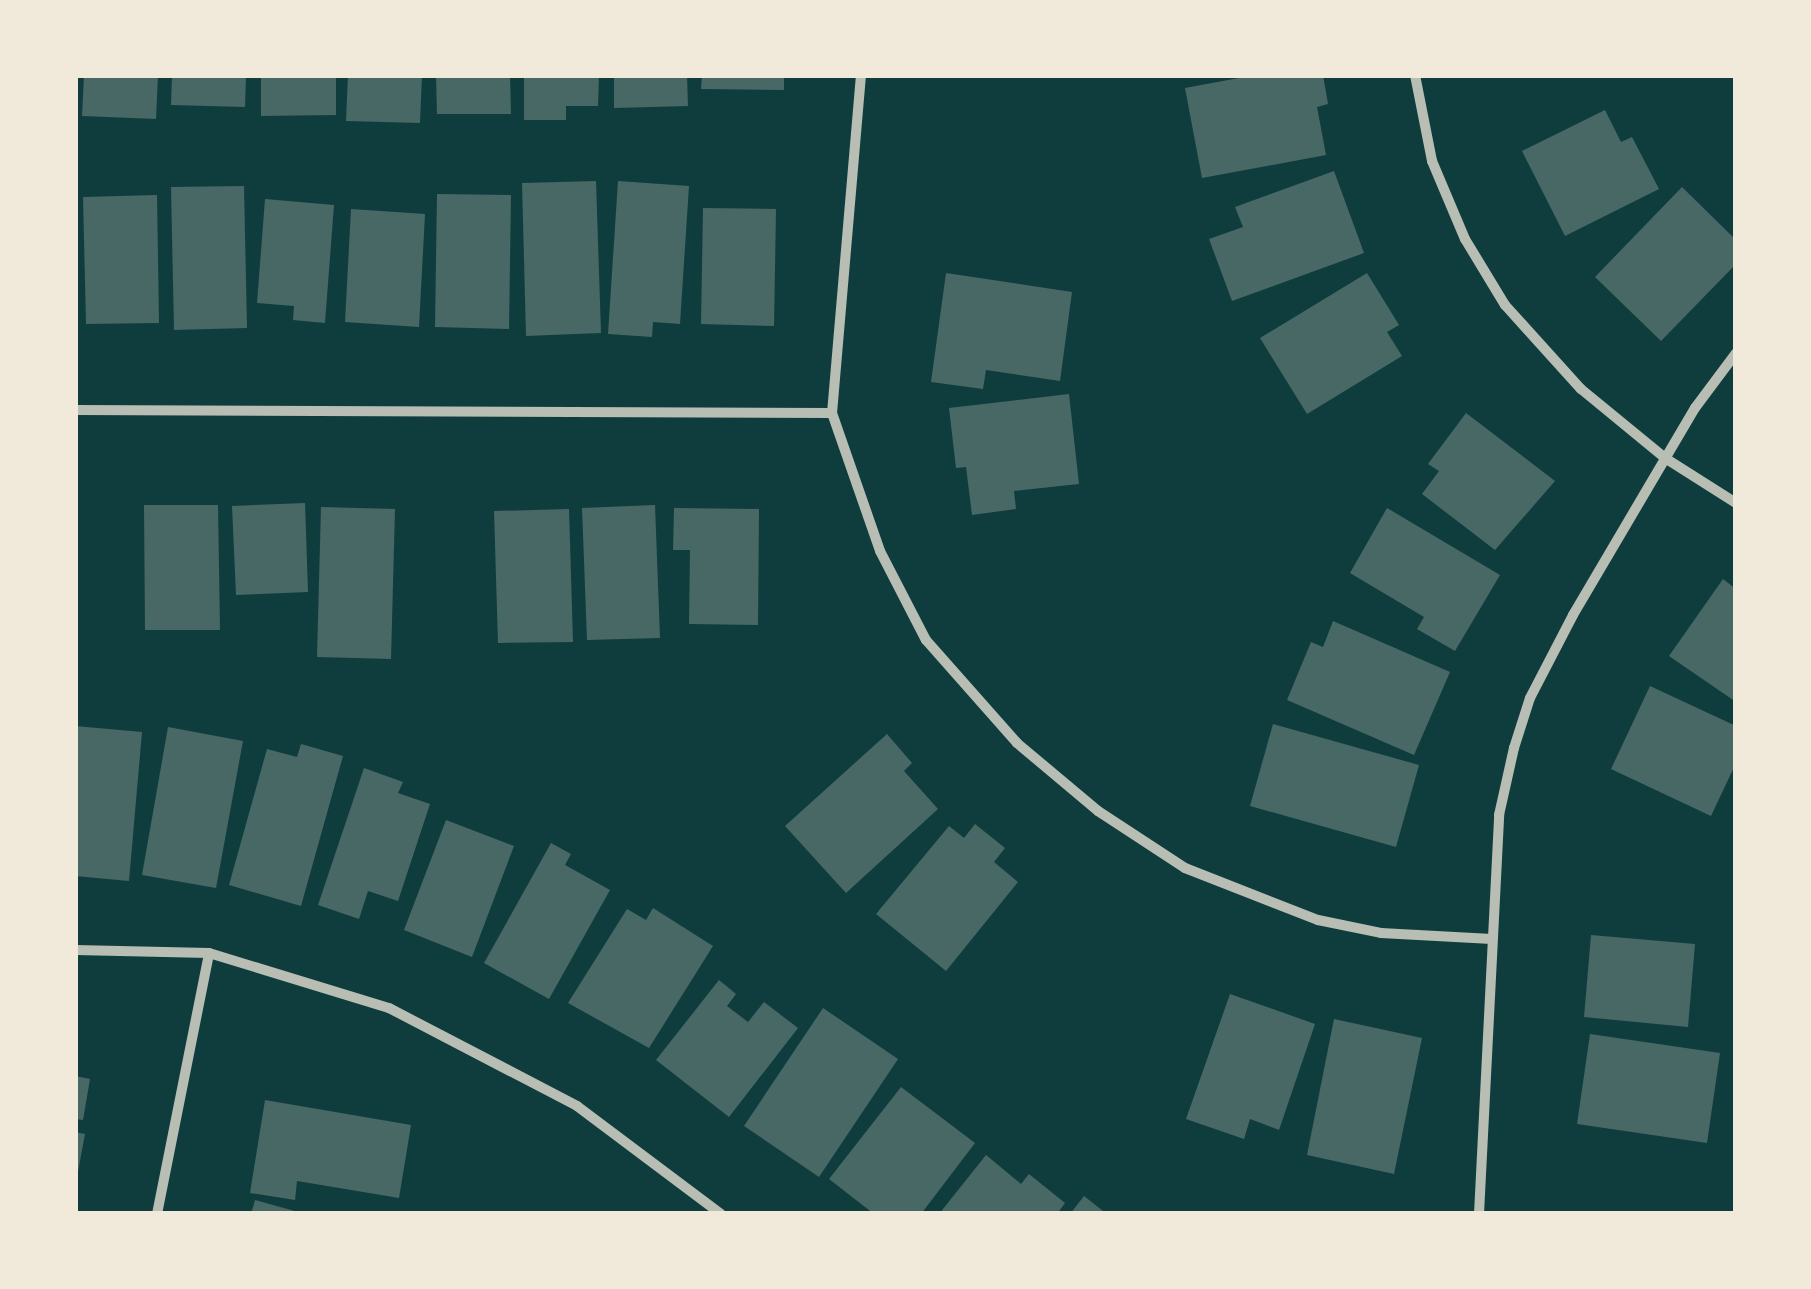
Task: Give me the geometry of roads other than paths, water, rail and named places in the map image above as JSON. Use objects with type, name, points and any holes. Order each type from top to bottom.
[{"type":"street","points":[[861,75],[832,413],[880,551],[926,640],[1017,743],[1098,811],[1185,868],[1251,898],[1381,932],[1492,940]]},
{"type":"street","points":[[1415,75],[1432,161],[1465,239],[1505,305],[1581,389],[1664,458],[1736,503]]},
{"type":"street","points":[[1479,1214],[1499,816],[1530,698],[1664,458],[1736,353]]},
{"type":"street","points":[[75,410],[832,413]]},
{"type":"street","points":[[75,950],[209,954],[389,1008],[577,1106],[722,1214]]},
{"type":"street","points":[[156,1214],[209,954]]}]
